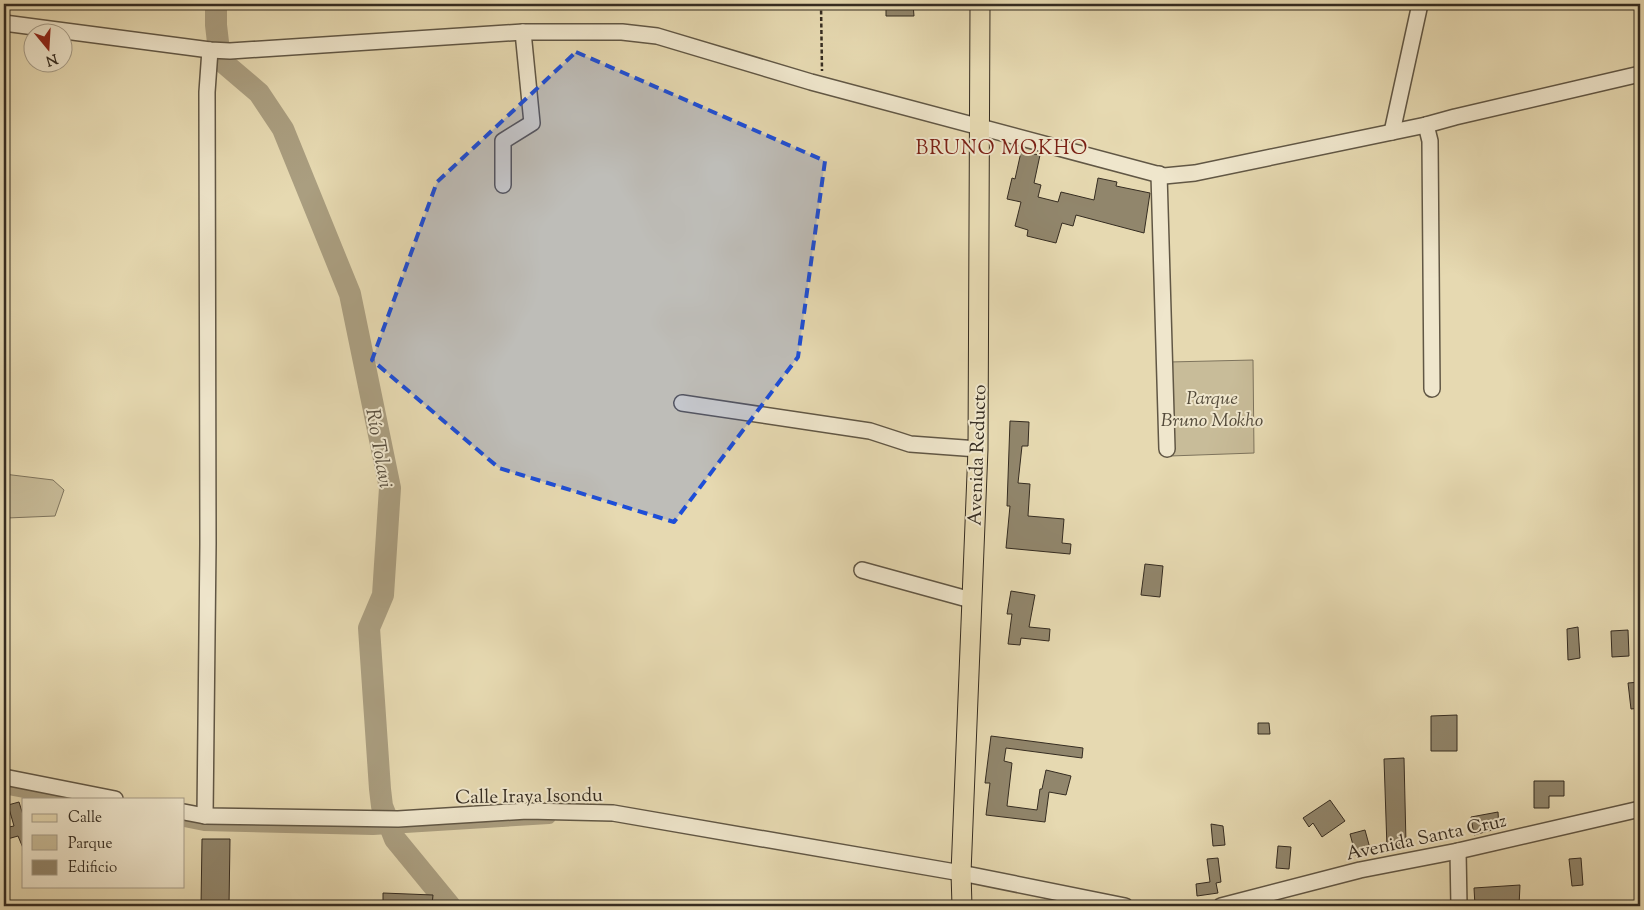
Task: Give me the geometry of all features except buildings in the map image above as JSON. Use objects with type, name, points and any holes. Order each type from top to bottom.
[{"type":"main road","name":"Avenida Reducto","points":[[962,906],[961,873],[978,449],[980,4]]},
{"type":"street","points":[[1392,132],[1420,4]]},
{"type":"street","points":[[4,24],[230,51],[523,32],[622,32],[657,36],[822,85],[1164,176],[1195,173],[1426,125],[1640,74]]},
{"type":"street","points":[[503,185],[503,141],[532,123],[523,32]]},
{"type":"street","points":[[205,816],[208,544],[207,92],[212,50]]},
{"type":"street","points":[[1426,125],[1430,141],[1432,389]]},
{"type":"street","points":[[1159,174],[1167,448]]},
{"type":"street","points":[[682,403],[870,431],[910,444],[978,449]]},
{"type":"street","points":[[862,570],[971,600]]},
{"type":"street","points":[[4,777],[110,798]]},
{"type":"street","name":"Avenida Santa Cruz","points":[[1221,906],[1250,902],[1360,870],[1458,851],[1640,809]]},
{"type":"street","name":"Calle Iraya Isondu","points":[[185,812],[205,816],[398,820],[527,811],[613,813],[961,873]]},
{"type":"street","points":[[1458,851],[1459,906]]},
{"type":"street","points":[[961,873],[1125,906]]},
{"type":"path","points":[[821,4],[822,85]]},
{"type":"highlighted area","points":[[576,52],[825,161],[798,357],[674,522],[499,468],[372,360],[437,182]]},
{"type":"green space","name":"Parque Bruno Mokho","points":[[1253,360],[1254,453],[1170,456],[1169,362]]},
{"type":"green space","points":[[4,474],[53,480],[64,490],[55,516],[7,518],[4,525]]},
{"type":"waterway","name":"Río Tolavi","points":[[216,4],[219,51],[225,64],[259,93],[283,129],[350,294],[390,488],[383,595],[369,628],[382,806],[395,839],[450,906]]},
{"type":"waterway","points":[[4,787],[62,798]]},
{"type":"waterway","points":[[185,820],[204,824],[373,828],[549,817]]},
{"type":"district","name":"BRUNO MOKHO","points":[[1002,147]]}]
